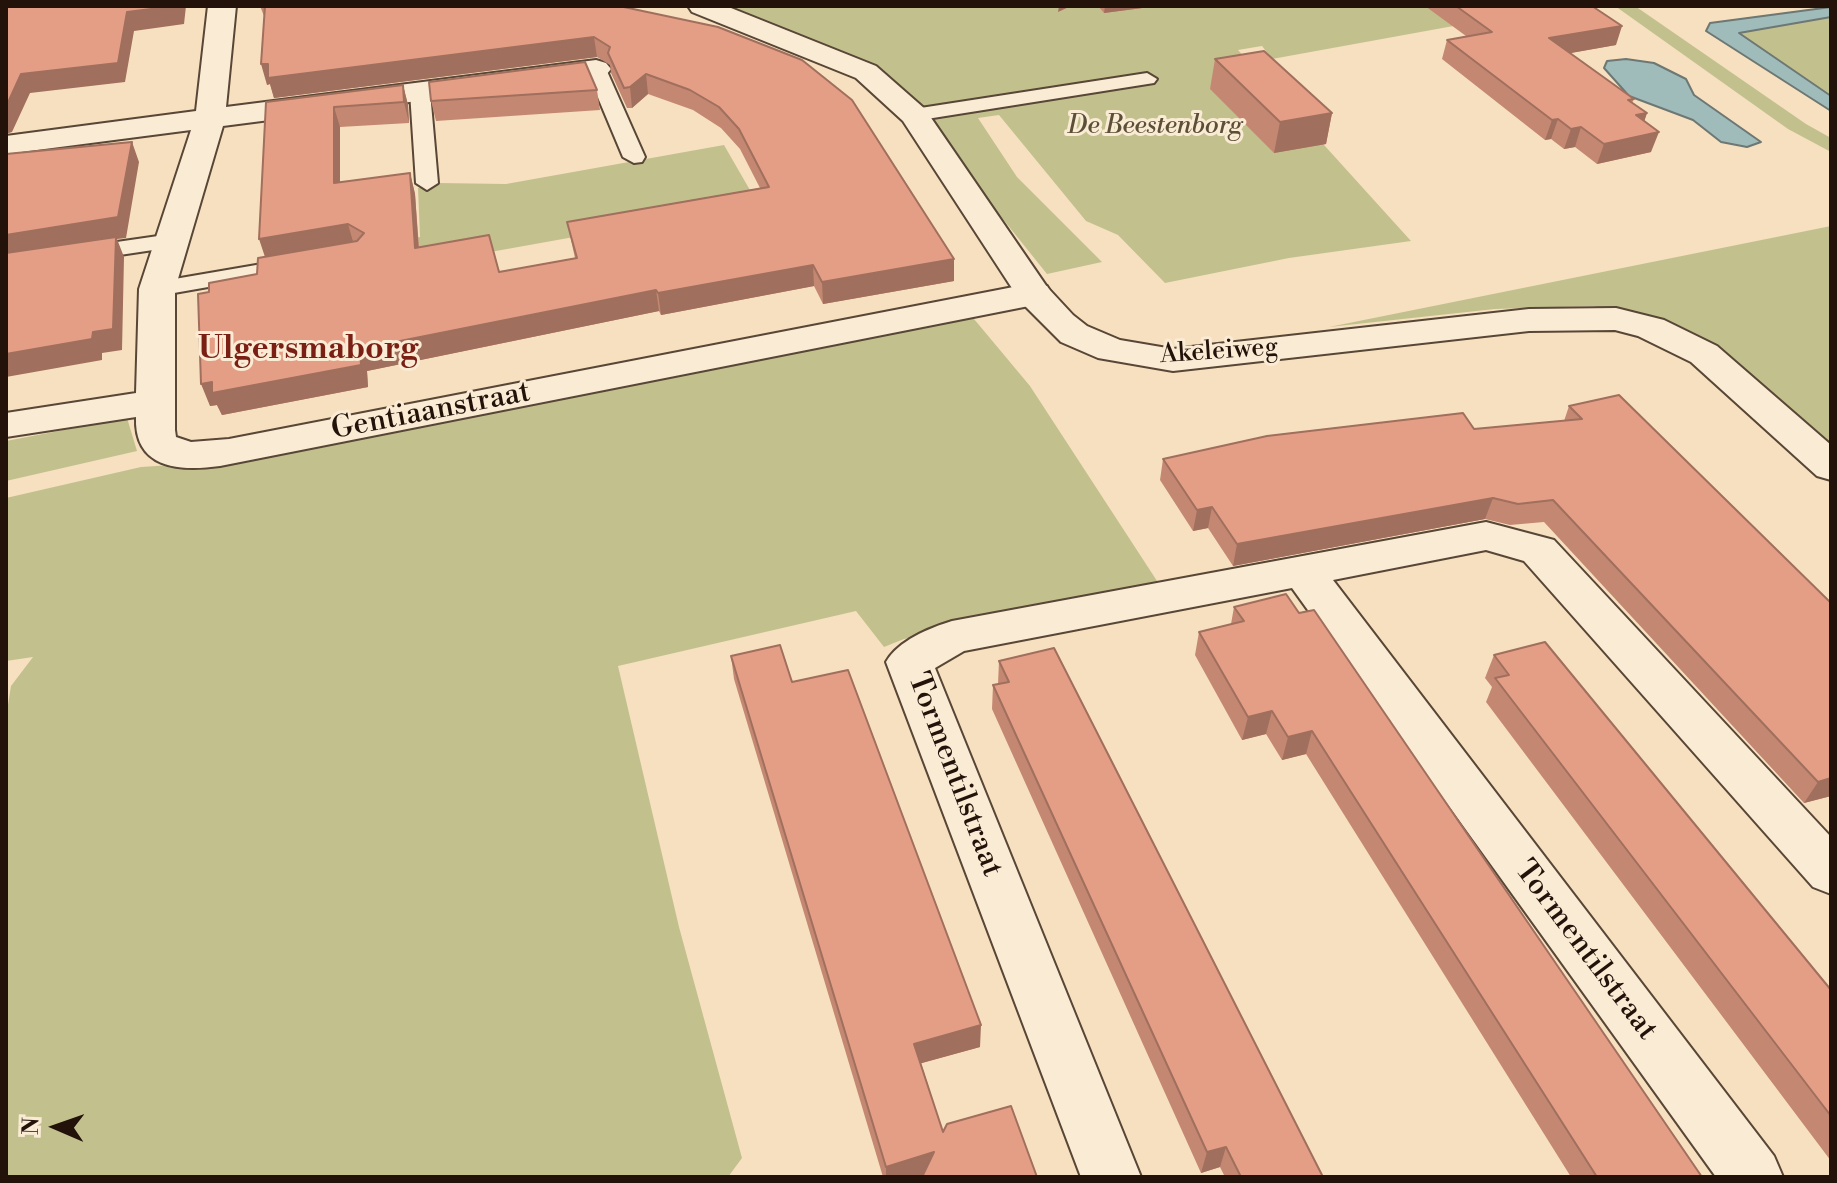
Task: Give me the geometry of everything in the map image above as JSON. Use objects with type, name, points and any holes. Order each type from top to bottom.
[{"type":"street","name":"Gentiaanstraat","points":[[222,6],[210,119],[157,289],[157,443],[177,454],[208,455],[1034,294]]},
{"type":"street","name":"Akeleiweg","points":[[702,6],[866,72],[914,115],[1034,294],[1074,334],[1111,350],[1153,359],[1193,359],[1529,320],[1616,319],[1651,328],[1704,354],[1831,467]]},
{"type":"street","points":[[6,145],[596,69]]},
{"type":"street","points":[[6,425],[155,402]]},
{"type":"street","name":"Tormentilstraat","points":[[1111,1177],[909,662],[952,637],[1486,536],[1539,550],[1831,872]]},
{"type":"street","name":"Tormentilstraat","points":[[1303,571],[1753,1177]]},
{"type":"lane","points":[[596,69],[634,157]]},
{"type":"lane","points":[[914,115],[1147,79]]},
{"type":"lane","points":[[420,92],[427,183]]},
{"type":"lane","points":[[6,265],[172,241]]},
{"type":"lane","points":[[157,289],[324,261]]},
{"type":"green space","name":"De Beestenborg","points":[[724,6],[1514,6],[1525,13],[1272,59],[1262,46],[1238,50],[1411,241],[1289,258],[1165,283],[1118,235],[1086,221],[999,115],[978,118],[1017,177],[1102,262],[1047,274],[921,117],[865,71]]},
{"type":"green space","points":[[1615,6],[1635,6],[1831,138],[1831,152],[1788,129]]},
{"type":"green space","points":[[1831,17],[1831,95],[1739,33],[1739,31]]},
{"type":"green space","points":[[724,145],[758,204],[390,270],[366,247],[420,237],[418,188],[439,183],[506,184]]},
{"type":"green space","points":[[1831,226],[1831,453],[1644,319],[1593,306],[1495,309],[1329,327]]},
{"type":"green space","points":[[969,313],[1030,386],[1159,584],[904,639],[884,647],[856,611],[618,666],[679,927],[742,1158],[728,1177],[6,1177],[6,717],[11,686],[33,657],[6,661],[6,498],[141,467],[202,463]]},
{"type":"green space","points":[[127,418],[137,451],[6,481],[6,441]]},
{"type":"water","points":[[1831,7],[1831,17],[1739,33],[1831,96],[1831,111],[1706,31],[1710,23]]},
{"type":"water","points":[[1626,59],[1654,63],[1686,79],[1694,95],[1761,142],[1747,147],[1721,142],[1693,120],[1629,96],[1604,68],[1607,61]]},
{"type":"building","points":[[6,6],[175,6],[127,12],[118,63],[21,74],[6,107]]},
{"type":"building","points":[[265,6],[619,6],[718,27],[802,60],[852,100],[954,259],[822,282],[813,265],[658,293],[656,290],[360,349],[361,365],[212,393],[212,382],[201,384],[198,294],[209,292],[209,283],[257,274],[258,258],[357,241],[364,233],[348,224],[259,239],[266,102],[403,85],[404,102],[334,107],[334,183],[410,173],[415,248],[489,235],[499,272],[577,258],[567,222],[769,187],[739,129],[719,107],[690,90],[646,74],[624,88],[608,53],[610,47],[594,37],[268,78],[268,64],[261,64]]},
{"type":"building","points":[[1456,6],[1592,6],[1622,26],[1549,38],[1634,99],[1628,100],[1647,113],[1636,115],[1659,132],[1604,144],[1581,127],[1571,129],[1558,119],[1552,120],[1447,40],[1492,32]]},
{"type":"building","points":[[1264,51],[1332,113],[1280,122],[1215,59]]},
{"type":"building","points":[[585,62],[597,90],[431,101],[429,82]]},
{"type":"building","points":[[132,142],[118,217],[6,235],[6,154]]},
{"type":"building","points":[[116,237],[113,329],[93,332],[92,339],[6,354],[6,253]]},
{"type":"building","points":[[1619,395],[1831,603],[1831,778],[1818,782],[1553,500],[1518,504],[1493,498],[1237,544],[1212,507],[1197,510],[1163,459],[1267,436],[1463,413],[1474,429],[1582,419],[1569,406]]},
{"type":"building","points":[[1286,594],[1299,613],[1314,610],[1702,1177],[1597,1177],[1312,731],[1288,737],[1272,711],[1248,717],[1199,632],[1244,621],[1234,607]]},
{"type":"building","points":[[1545,642],[1831,990],[1831,1116],[1495,678],[1509,675],[1494,655]]},
{"type":"building","points":[[780,645],[792,682],[848,670],[981,1025],[914,1044],[943,1132],[947,1124],[1011,1106],[1037,1177],[922,1177],[934,1152],[886,1167],[731,656]]},
{"type":"building","points":[[1054,648],[1323,1177],[1241,1177],[1226,1147],[1207,1152],[993,685],[1009,682],[999,661]]},
{"type":"district","name":"Ulgersmaborg","points":[[308,350]]}]
